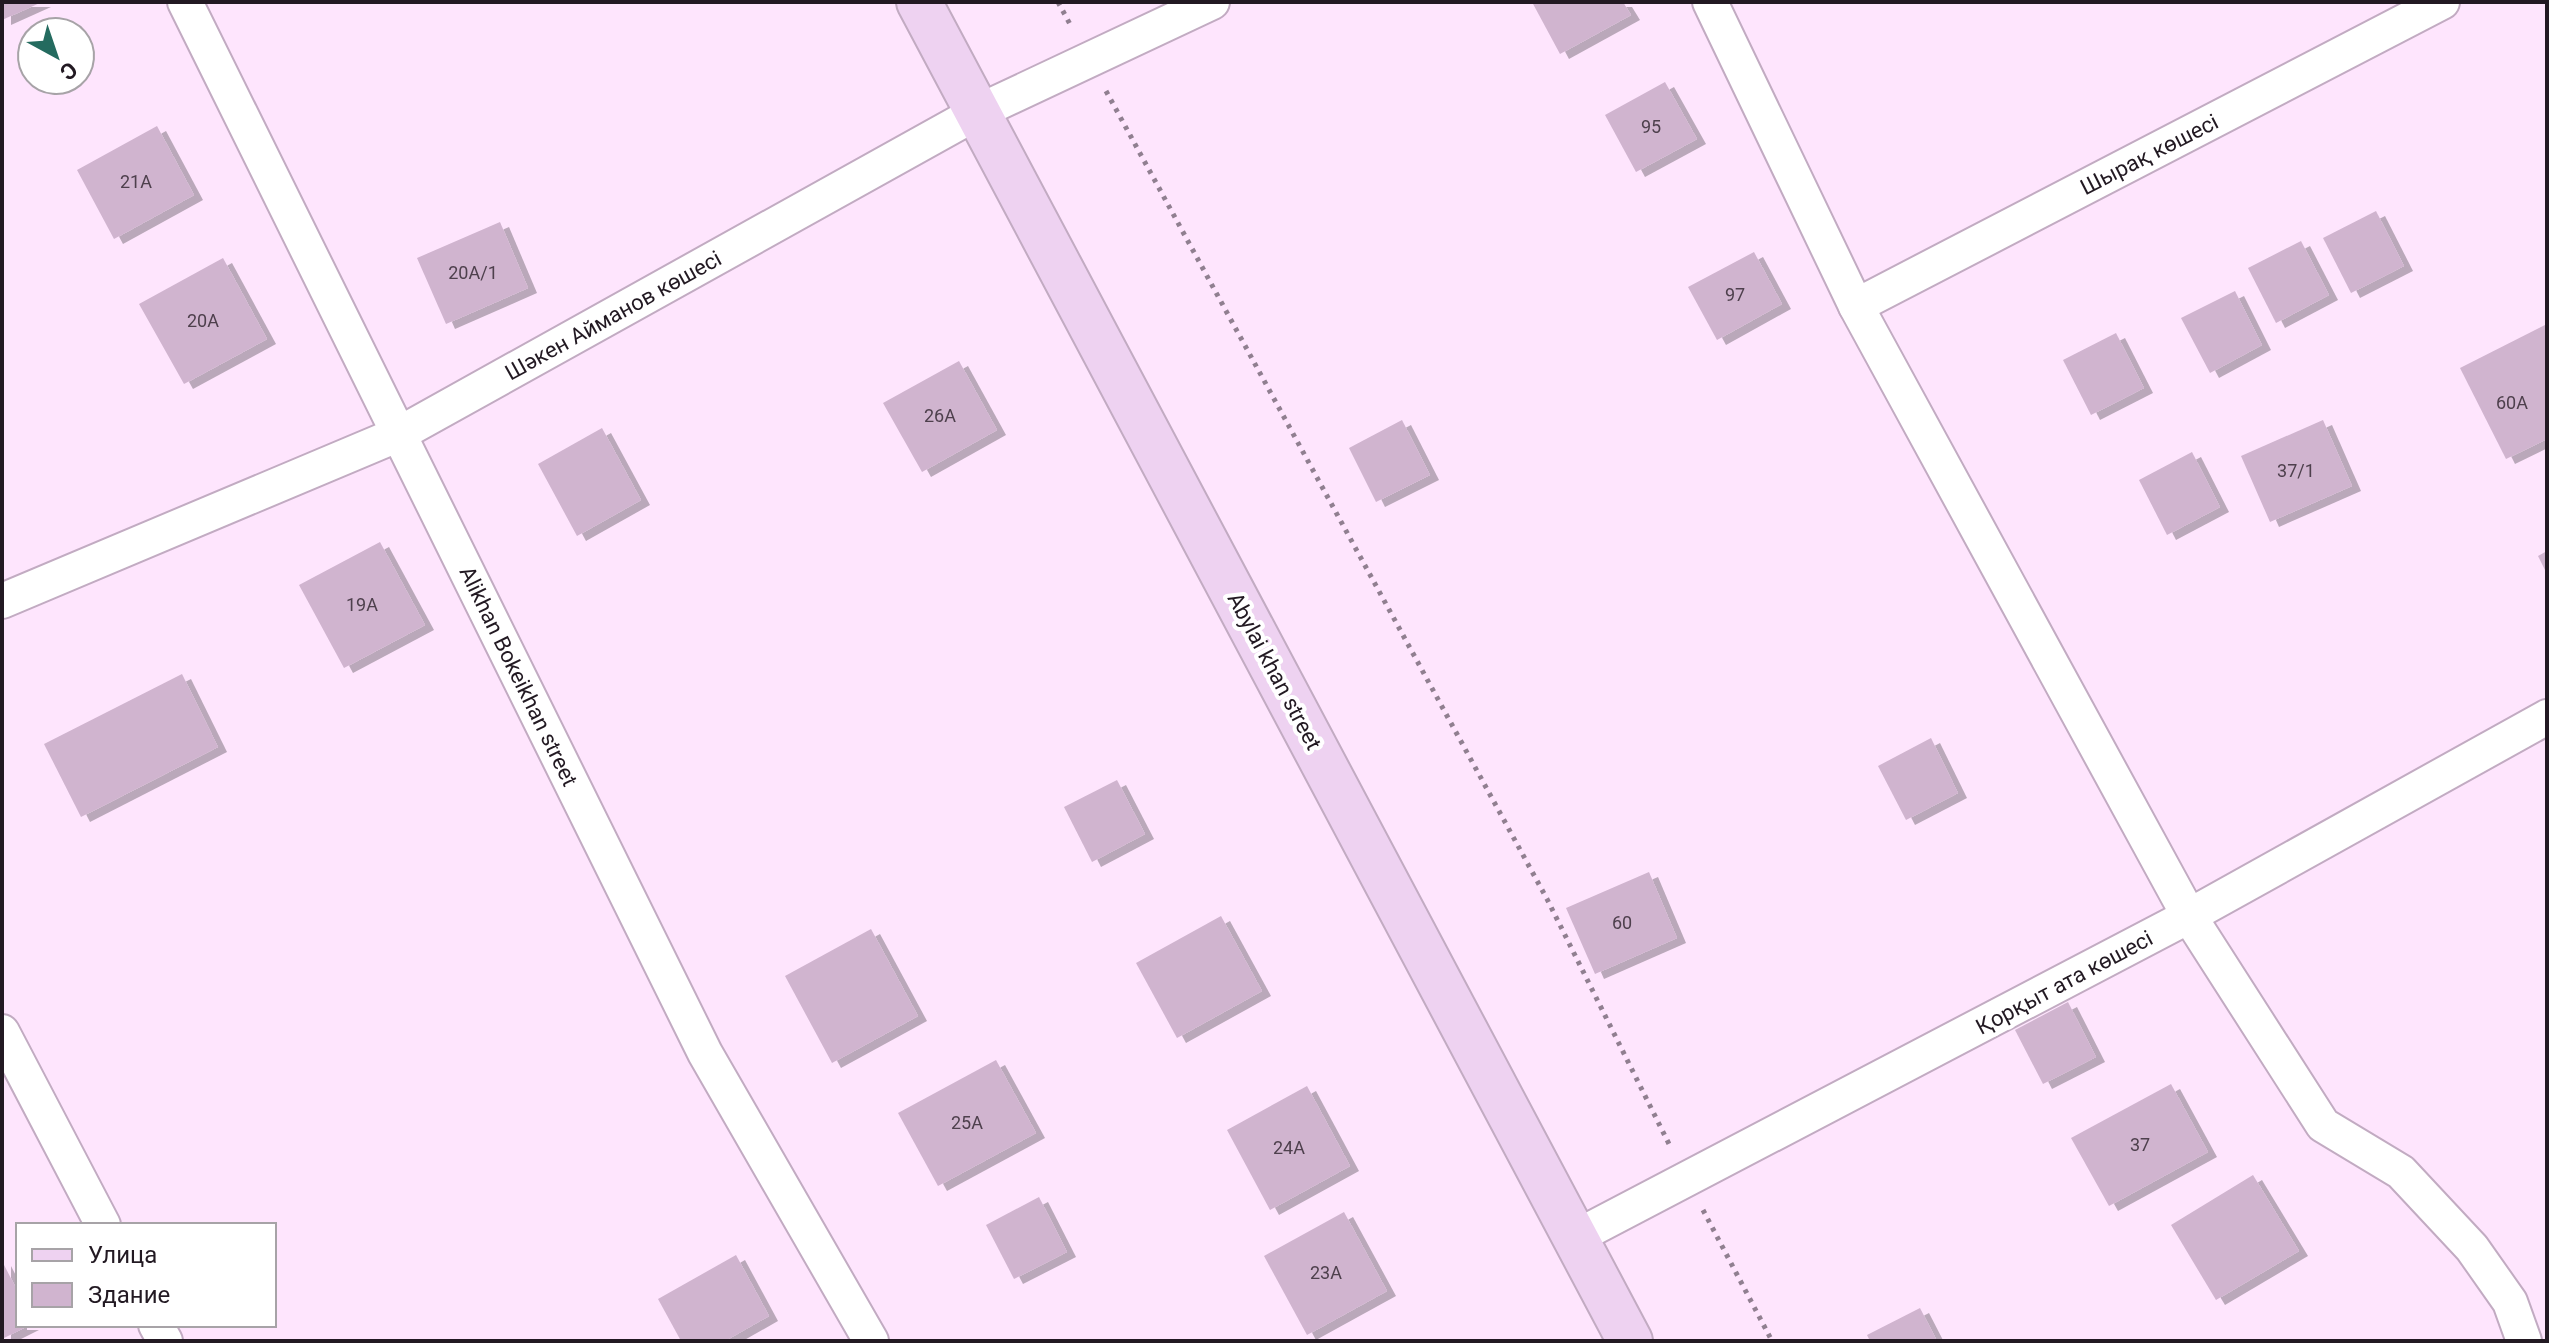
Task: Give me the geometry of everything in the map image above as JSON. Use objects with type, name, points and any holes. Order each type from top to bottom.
[{"type":"street","name":"Alikhan Bokeikhan street","points":[[185,2],[705,1053],[871,1341]]},
{"type":"street","name":"Abylai khan street","points":[[919,2],[1630,1341]]},
{"type":"street","name":"Шәкен Айманов көшесі","points":[[2,601],[399,434],[978,112],[1212,2]]},
{"type":"street","points":[[1710,2],[1856,306],[2189,916],[2323,1125],[2401,1172],[2472,1248],[2510,1302],[2524,1341]]},
{"type":"street","name":"Шырақ көшесі","points":[[1856,306],[2442,2]]},
{"type":"street","name":"Қорқыт ата көшесі","points":[[1576,1237],[2189,916],[2547,717]]},
{"type":"street","points":[[2,1032],[102,1223]]},
{"type":"path","points":[[1058,2],[1547,899],[1687,1180],[1772,1341]]},
{"type":"building","points":[[2,2],[42,2],[2,20]]},
{"type":"building","points":[[1532,2],[1623,2],[1631,15],[1560,54]]},
{"type":"building","points":[[1665,82],[1697,139],[1636,172],[1605,115]]},
{"type":"building","points":[[157,126],[194,195],[114,239],[77,170]]},
{"type":"building","points":[[2376,211],[2404,266],[2351,293],[2323,238]]},
{"type":"building","points":[[500,222],[528,288],[446,324],[417,258]]},
{"type":"building","points":[[2301,241],[2329,295],[2276,323],[2248,268]]},
{"type":"building","points":[[1754,252],[1782,304],[1717,340],[1688,287]]},
{"type":"building","points":[[223,258],[267,339],[184,384],[139,304]]},
{"type":"building","points":[[2235,291],[2262,345],[2210,373],[2181,318]]},
{"type":"building","points":[[2547,324],[2547,439],[2506,459],[2460,368]]},
{"type":"building","points":[[2116,333],[2144,388],[2091,415],[2063,360]]},
{"type":"building","points":[[959,361],[997,430],[922,472],[883,403]]},
{"type":"building","points":[[1402,420],[1430,475],[1376,502],[1349,448]]},
{"type":"building","points":[[2323,420],[2352,486],[2270,522],[2241,456]]},
{"type":"building","points":[[602,428],[641,500],[577,536],[538,464]]},
{"type":"building","points":[[2192,452],[2220,507],[2167,535],[2139,480]]},
{"type":"building","points":[[380,542],[425,625],[344,668],[299,585]]},
{"type":"building","points":[[2547,551],[2547,574],[2538,556]]},
{"type":"building","points":[[182,674],[218,747],[81,817],[44,744]]},
{"type":"building","points":[[1931,738],[1958,793],[1906,820],[1878,766]]},
{"type":"building","points":[[1117,780],[1145,834],[1092,862],[1064,807]]},
{"type":"building","points":[[1649,872],[1677,938],[1595,974],[1566,908]]},
{"type":"building","points":[[1221,916],[1262,991],[1177,1038],[1136,963]]},
{"type":"building","points":[[871,929],[918,1016],[832,1063],[785,976]]},
{"type":"building","points":[[2068,1002],[2096,1057],[2043,1084],[2015,1030]]},
{"type":"building","points":[[996,1060],[1036,1133],[938,1186],[898,1113]]},
{"type":"building","points":[[2171,1084],[2208,1152],[2109,1206],[2071,1138]]},
{"type":"building","points":[[1307,1086],[1350,1166],[1270,1210],[1227,1130]]},
{"type":"building","points":[[2253,1175],[2299,1251],[2216,1300],[2171,1225]]},
{"type":"building","points":[[1039,1197],[1067,1252],[1014,1279],[986,1225]]},
{"type":"building","points":[[1344,1212],[1387,1291],[1307,1335],[1264,1256]]},
{"type":"building","points":[[736,1255],[769,1316],[725,1341],[681,1341],[658,1299]]},
{"type":"building","points":[[2,1261],[16,1288],[16,1327],[26,1327],[2,1339]]},
{"type":"building","points":[[1920,1308],[1937,1341],[1870,1341],[1867,1335]]}]
